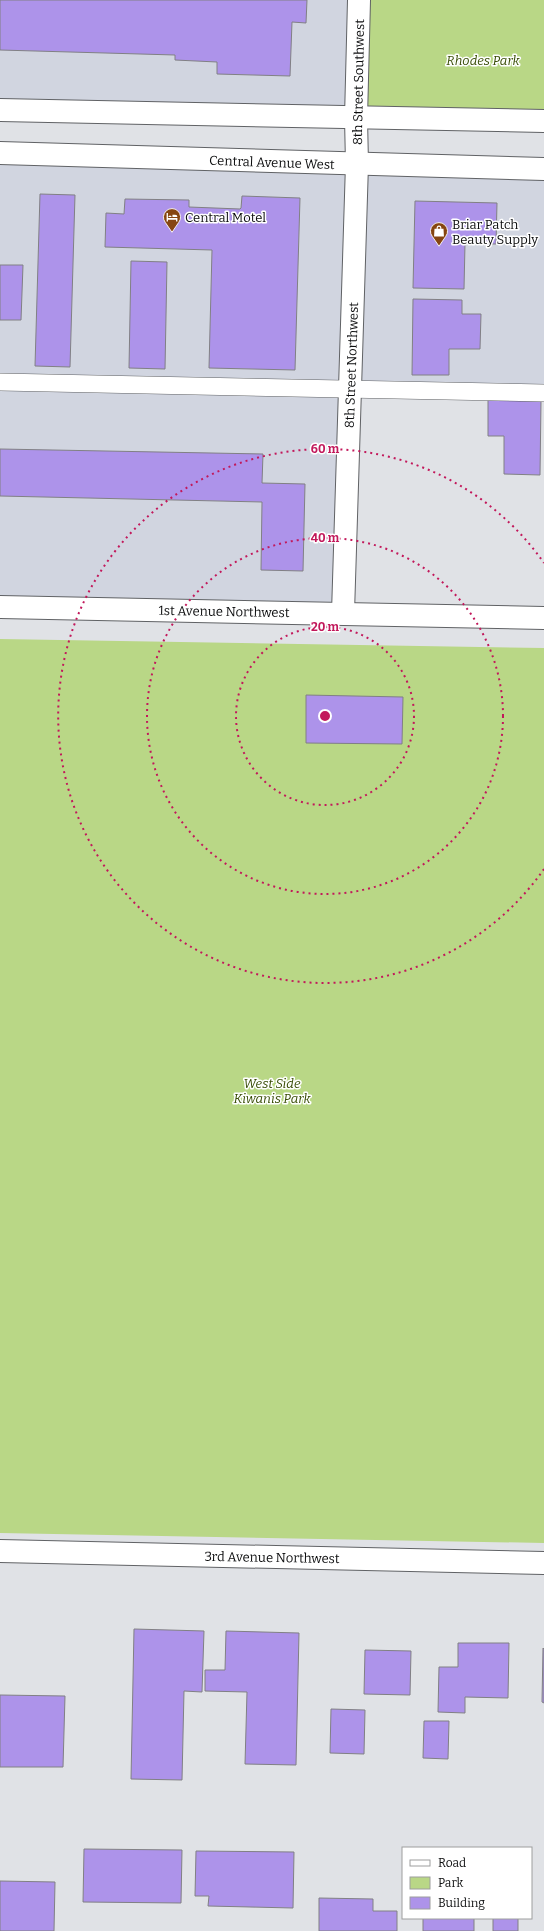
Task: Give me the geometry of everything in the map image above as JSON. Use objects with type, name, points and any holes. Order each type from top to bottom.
[{"type":"main road","name":"8th Street Southwest","points":[[357,164],[356,118],[359,0]]},
{"type":"main road","points":[[0,110],[544,121]]},
{"type":"main road","name":"Central Avenue West","points":[[0,153],[544,169]]},
{"type":"main road","name":"8th Street Northwest","points":[[343,613],[357,164]]},
{"type":"main road","name":"1st Avenue Northwest","points":[[0,607],[544,618]]},
{"type":"main road","name":"3rd Avenue Northwest","points":[[0,1552],[544,1562]]},
{"type":"lane","points":[[0,382],[544,393]]},
{"type":"shaded area","points":[[0,0],[359,0],[356,118],[0,110]]},
{"type":"shaded area","points":[[0,153],[544,169],[544,393],[350,390],[343,613],[0,607]]},
{"type":"green space","name":"Rhodes Park","points":[[359,0],[544,0],[544,121],[356,118]]},
{"type":"green space","name":"West Side Kiwanis Park","points":[[0,639],[544,648],[544,1543],[0,1533]]},
{"type":"building","points":[[0,0],[307,0],[306,23],[292,22],[290,76],[217,74],[217,62],[175,60],[175,55],[0,50]]},
{"type":"building","points":[[40,194],[75,195],[70,367],[35,366]]},
{"type":"building","points":[[242,196],[300,198],[295,370],[209,368],[212,250],[105,247],[106,213],[124,214],[125,199],[189,200],[189,207],[240,209]]},
{"type":"building","points":[[415,201],[497,203],[496,244],[465,244],[464,289],[413,288]]},
{"type":"building","points":[[131,261],[167,262],[165,369],[129,368]]},
{"type":"building","points":[[0,265],[23,265],[21,320],[0,320]]},
{"type":"building","points":[[413,299],[462,300],[462,314],[481,314],[480,349],[449,349],[449,375],[412,375]]},
{"type":"building","points":[[488,400],[541,401],[540,475],[504,474],[504,436],[488,436]]},
{"type":"building","points":[[0,449],[263,454],[262,483],[305,484],[303,571],[261,570],[262,502],[0,496]]},
{"type":"building","points":[[306,695],[403,697],[402,744],[306,743]]},
{"type":"building","points":[[134,1629],[204,1631],[202,1692],[184,1691],[182,1780],[131,1779]]},
{"type":"building","points":[[226,1631],[299,1633],[296,1765],[245,1764],[247,1692],[205,1691],[205,1670],[225,1670]]},
{"type":"building","points":[[458,1643],[509,1643],[508,1698],[465,1697],[465,1713],[438,1712],[439,1667],[458,1667]]},
{"type":"building","points":[[543,1648],[544,1649],[544,1703],[542,1702]]},
{"type":"building","points":[[365,1650],[411,1651],[410,1695],[364,1694]]},
{"type":"building","points":[[0,1695],[65,1696],[63,1767],[0,1767]]},
{"type":"building","points":[[331,1709],[365,1710],[364,1754],[330,1753]]},
{"type":"building","points":[[424,1721],[449,1721],[448,1759],[423,1758]]},
{"type":"building","points":[[84,1849],[182,1850],[181,1903],[83,1902]]},
{"type":"building","points":[[196,1851],[294,1852],[293,1908],[208,1906],[209,1896],[195,1896]]},
{"type":"building","points":[[0,1881],[55,1882],[54,1931],[0,1931]]},
{"type":"building","points":[[319,1898],[373,1899],[373,1911],[397,1911],[397,1931],[319,1931]]},
{"type":"building","points":[[423,1919],[474,1919],[474,1931],[423,1931]]},
{"type":"building","points":[[493,1919],[518,1919],[518,1931],[493,1931]]},
{"type":"place","name":"Central Motel","points":[[172,232]]},
{"type":"place","name":"Briar Patch Beauty Supply","points":[[439,246]]}]
